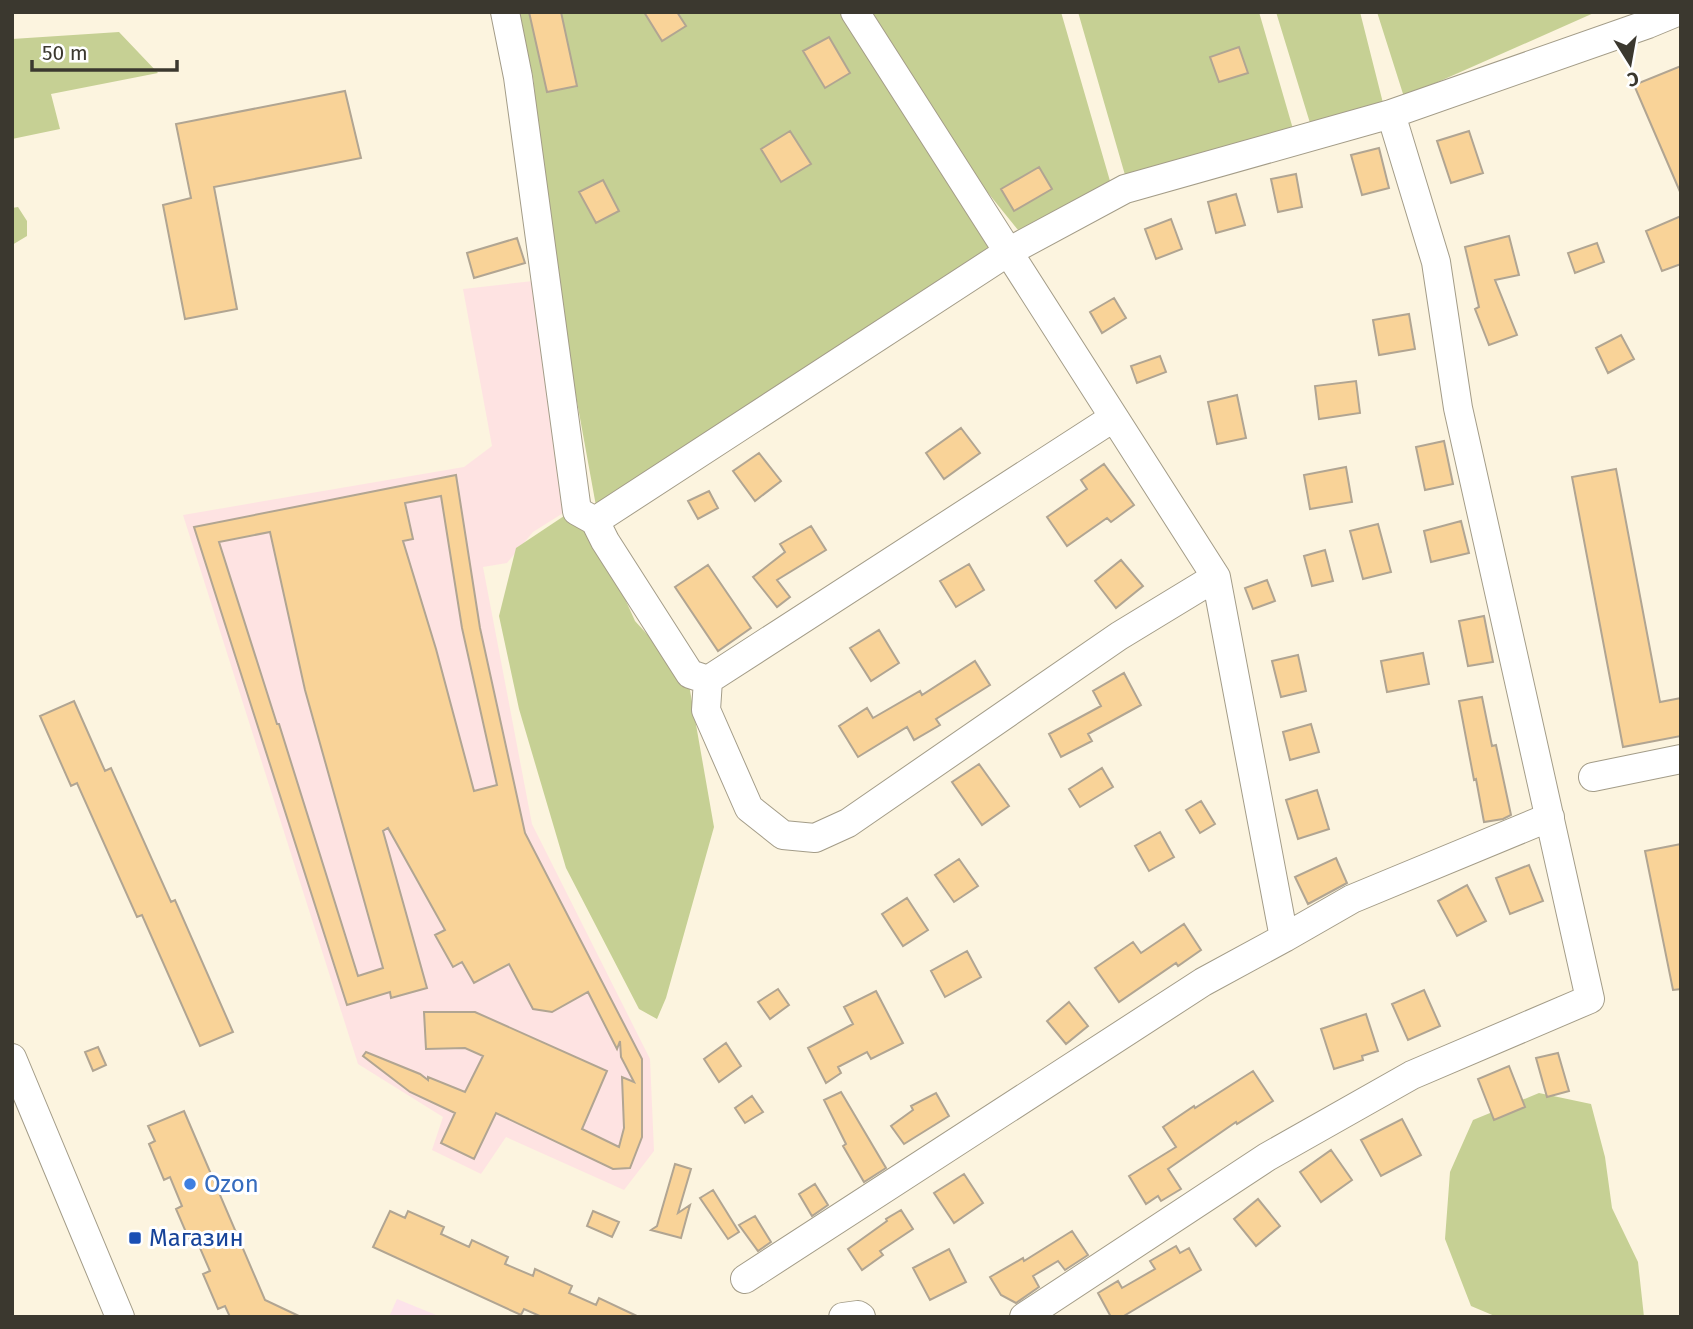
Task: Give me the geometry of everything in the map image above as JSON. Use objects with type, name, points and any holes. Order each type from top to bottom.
[{"type":"street","points":[[505,12],[518,77],[577,511],[595,521],[690,674],[708,680]]},
{"type":"street","points":[[855,12],[1216,577],[1284,938]]},
{"type":"street","points":[[595,521],[1008,253],[1125,189],[1391,114],[1677,12]]},
{"type":"street","points":[[1024,1317],[1267,1157],[1412,1075],[1590,999],[1458,408],[1436,262],[1391,114]]},
{"type":"street","points":[[708,680],[1114,418]]},
{"type":"street","points":[[708,680],[706,710],[750,808],[783,835],[816,838],[848,823],[1119,636],[1216,577]]},
{"type":"street","points":[[1592,777],[1681,759]]},
{"type":"street","points":[[745,1279],[1203,982],[1352,898],[1550,817]]},
{"type":"street","points":[[12,1058],[120,1317]]},
{"type":"street","points":[[843,1317],[861,1317]]},
{"type":"shaded area","points":[[533,281],[568,510],[533,532],[507,563],[483,567],[532,824],[650,1059],[654,1151],[624,1190],[506,1137],[481,1174],[432,1150],[443,1117],[358,1064],[183,515],[464,467],[492,446],[463,289]]},
{"type":"shaded area","points":[[397,1299],[441,1317],[389,1317]]},
{"type":"green space","points":[[518,12],[846,12],[1005,244],[596,506],[554,275],[533,77]]},
{"type":"green space","points":[[867,12],[1061,12],[1110,181],[1022,235],[976,178]]},
{"type":"green space","points":[[1078,12],[1259,12],[1293,129],[1125,175]]},
{"type":"green space","points":[[1276,12],[1360,12],[1383,103],[1310,123]]},
{"type":"green space","points":[[1377,12],[1596,12],[1404,97]]},
{"type":"green space","points":[[119,32],[158,73],[51,94],[60,129],[12,139],[12,39]]},
{"type":"green space","points":[[18,207],[27,221],[27,236],[12,245],[12,208]]},
{"type":"green space","points":[[567,514],[597,537],[635,621],[688,679],[714,827],[666,998],[657,1019],[639,1009],[566,868],[519,709],[499,616],[516,548]]},
{"type":"green space","points":[[1539,1093],[1591,1104],[1605,1157],[1612,1208],[1638,1262],[1644,1317],[1497,1317],[1471,1306],[1445,1239],[1450,1172],[1473,1120]]},
{"type":"building","points":[[529,12],[561,12],[577,86],[547,92]]},
{"type":"building","points":[[644,12],[677,12],[686,26],[662,41]]},
{"type":"building","points":[[829,37],[850,73],[825,88],[803,51]]},
{"type":"building","points":[[1239,47],[1248,73],[1219,82],[1210,57]]},
{"type":"building","points":[[1681,66],[1681,194],[1634,85]]},
{"type":"building","points":[[345,91],[361,158],[214,187],[237,309],[185,319],[163,205],[191,198],[176,124]]},
{"type":"building","points":[[790,131],[811,164],[781,182],[761,149]]},
{"type":"building","points":[[1469,131],[1483,173],[1451,183],[1437,141]]},
{"type":"building","points":[[1379,148],[1389,188],[1362,195],[1351,155]]},
{"type":"building","points":[[1039,167],[1052,189],[1014,211],[1001,189]]},
{"type":"building","points":[[1296,174],[1302,207],[1278,212],[1271,179]]},
{"type":"building","points":[[603,180],[619,211],[596,223],[579,192]]},
{"type":"building","points":[[1236,194],[1245,225],[1216,233],[1208,202]]},
{"type":"building","points":[[1681,216],[1681,264],[1662,271],[1646,231]]},
{"type":"building","points":[[1171,219],[1182,249],[1156,259],[1145,229]]},
{"type":"building","points":[[1509,236],[1519,275],[1495,280],[1517,335],[1489,345],[1475,309],[1479,307],[1465,247]]},
{"type":"building","points":[[517,238],[525,263],[474,278],[467,253]]},
{"type":"building","points":[[1597,243],[1604,262],[1575,273],[1568,253]]},
{"type":"building","points":[[1114,298],[1126,318],[1102,333],[1090,312]]},
{"type":"building","points":[[1409,314],[1415,349],[1379,355],[1373,320]]},
{"type":"building","points":[[1621,335],[1634,359],[1608,373],[1596,348]]},
{"type":"building","points":[[1160,356],[1166,372],[1137,383],[1131,366]]},
{"type":"building","points":[[1356,381],[1360,413],[1319,419],[1315,386]]},
{"type":"building","points":[[1237,395],[1246,438],[1217,444],[1208,402]]},
{"type":"building","points":[[961,428],[980,453],[944,479],[926,453]]},
{"type":"building","points":[[1444,441],[1453,484],[1425,490],[1416,447]]},
{"type":"building","points":[[759,453],[781,481],[755,501],[733,471]]},
{"type":"building","points":[[1104,464],[1134,505],[1111,522],[1107,518],[1067,546],[1047,517],[1087,489],[1081,480]]},
{"type":"building","points":[[1346,467],[1352,502],[1310,509],[1304,475]]},
{"type":"building","points":[[1616,469],[1660,702],[1681,698],[1681,736],[1623,747],[1572,477]]},
{"type":"building","points":[[456,475],[480,628],[525,833],[642,1059],[642,1137],[630,1168],[613,1169],[496,1113],[474,1159],[441,1143],[455,1113],[410,1092],[363,1056],[366,1052],[420,1074],[428,1080],[428,1077],[465,1092],[483,1056],[465,1048],[426,1049],[424,1012],[475,1012],[607,1071],[582,1129],[619,1147],[624,1128],[622,1077],[634,1082],[621,1057],[620,1041],[617,1049],[588,992],[552,1012],[533,1009],[509,964],[474,983],[462,962],[453,967],[435,935],[445,930],[388,828],[383,831],[427,988],[391,998],[390,992],[347,1005],[194,527]],"holes":[[[441,496],[462,628],[497,785],[474,791],[436,649],[403,541],[413,539],[405,503]],[[270,532],[305,690],[383,968],[358,976],[219,542]]]},
{"type":"building","points":[[709,491],[718,508],[698,519],[688,501]]},
{"type":"building","points":[[1461,521],[1469,553],[1431,562],[1424,531]]},
{"type":"building","points":[[1378,524],[1391,572],[1363,579],[1350,531]]},
{"type":"building","points":[[811,526],[826,550],[777,580],[790,597],[777,607],[753,577],[785,552],[780,544]]},
{"type":"building","points":[[1325,550],[1333,581],[1312,586],[1304,556]]},
{"type":"building","points":[[1121,560],[1143,586],[1116,608],[1095,581]]},
{"type":"building","points":[[969,564],[984,590],[956,607],[940,581]]},
{"type":"building","points":[[708,565],[751,628],[718,651],[675,587]]},
{"type":"building","points":[[1267,580],[1275,601],[1253,609],[1245,588]]},
{"type":"building","points":[[1484,616],[1493,662],[1468,666],[1459,621]]},
{"type":"building","points":[[879,630],[899,663],[871,681],[850,648]]},
{"type":"building","points":[[1423,653],[1429,684],[1387,692],[1381,661]]},
{"type":"building","points":[[1298,655],[1306,691],[1281,697],[1272,661]]},
{"type":"building","points":[[975,661],[990,685],[936,719],[940,725],[914,740],[907,727],[858,757],[839,726],[867,708],[873,718],[920,691],[922,695]]},
{"type":"building","points":[[1124,673],[1141,705],[1088,734],[1092,741],[1061,757],[1049,734],[1101,706],[1093,691]]},
{"type":"building","points":[[1482,697],[1492,746],[1496,745],[1511,815],[1484,822],[1459,701]]},
{"type":"building","points":[[74,701],[105,771],[111,768],[171,902],[175,900],[233,1032],[200,1046],[142,915],[137,917],[77,783],[71,786],[40,716]]},
{"type":"building","points":[[1311,724],[1319,752],[1290,760],[1283,732]]},
{"type":"building","points":[[979,764],[1009,806],[982,825],[952,782]]},
{"type":"building","points":[[1102,768],[1113,787],[1080,807],[1069,789]]},
{"type":"building","points":[[1317,790],[1329,829],[1298,839],[1286,800]]},
{"type":"building","points":[[1201,801],[1215,824],[1200,833],[1186,810]]},
{"type":"building","points":[[1160,832],[1174,857],[1149,871],[1135,846]]},
{"type":"building","points":[[1681,844],[1681,989],[1673,990],[1645,851]]},
{"type":"building","points":[[1336,858],[1347,883],[1308,904],[1295,877]]},
{"type":"building","points":[[959,859],[978,886],[954,902],[935,875]]},
{"type":"building","points":[[1529,865],[1543,901],[1510,914],[1496,878]]},
{"type":"building","points":[[1467,885],[1486,921],[1457,936],[1438,901]]},
{"type":"building","points":[[907,898],[928,930],[903,946],[882,914]]},
{"type":"building","points":[[1184,924],[1201,950],[1178,966],[1176,963],[1119,1002],[1095,968],[1133,942],[1141,953]]},
{"type":"building","points":[[967,951],[981,977],[945,997],[931,971]]},
{"type":"building","points":[[778,989],[789,1005],[770,1019],[758,1002]]},
{"type":"building","points":[[1424,990],[1440,1026],[1408,1040],[1392,1004]]},
{"type":"building","points":[[876,991],[903,1043],[871,1059],[867,1052],[838,1067],[841,1073],[826,1083],[808,1048],[853,1024],[844,1007]]},
{"type":"building","points":[[1069,1002],[1088,1026],[1066,1044],[1047,1021]]},
{"type":"building","points":[[1366,1014],[1378,1051],[1362,1056],[1363,1060],[1334,1069],[1321,1029]]},
{"type":"building","points":[[726,1043],[741,1066],[719,1082],[704,1059]]},
{"type":"building","points":[[98,1047],[106,1065],[93,1071],[85,1052]]},
{"type":"building","points":[[1558,1053],[1569,1091],[1547,1097],[1536,1058]]},
{"type":"building","points":[[1509,1066],[1525,1107],[1494,1120],[1478,1079]]},
{"type":"building","points":[[1253,1071],[1273,1101],[1237,1124],[1236,1122],[1168,1169],[1181,1189],[1161,1201],[1158,1196],[1146,1204],[1129,1176],[1176,1147],[1163,1127]]},
{"type":"building","points":[[841,1092],[886,1168],[864,1182],[843,1146],[846,1144],[824,1100]]},
{"type":"building","points":[[936,1093],[949,1116],[904,1144],[891,1126],[913,1110],[911,1106]]},
{"type":"building","points":[[752,1096],[763,1112],[745,1123],[735,1108]]},
{"type":"building","points":[[184,1111],[265,1300],[301,1317],[230,1317],[225,1306],[218,1309],[203,1274],[210,1271],[197,1241],[191,1244],[176,1209],[182,1206],[170,1177],[164,1180],[149,1144],[155,1141],[148,1126]]},
{"type":"building","points":[[1402,1119],[1421,1155],[1381,1176],[1361,1140]]},
{"type":"building","points":[[1331,1150],[1352,1180],[1321,1202],[1300,1172]]},
{"type":"building","points":[[675,1164],[691,1169],[678,1213],[690,1205],[681,1238],[651,1230],[657,1226]]},
{"type":"building","points":[[964,1174],[983,1203],[954,1223],[934,1193]]},
{"type":"building","points":[[815,1184],[828,1205],[812,1216],[799,1194]]},
{"type":"building","points":[[713,1190],[739,1232],[728,1239],[700,1198]]},
{"type":"building","points":[[1258,1199],[1280,1226],[1256,1246],[1234,1219]]},
{"type":"building","points":[[901,1210],[913,1229],[880,1251],[883,1255],[862,1270],[848,1249]]},
{"type":"building","points":[[390,1211],[405,1218],[408,1211],[444,1227],[441,1234],[469,1247],[472,1240],[508,1257],[505,1264],[533,1276],[535,1269],[572,1286],[569,1293],[596,1305],[599,1298],[639,1317],[542,1317],[524,1309],[521,1315],[373,1247]]},
{"type":"building","points":[[593,1211],[619,1222],[612,1237],[587,1226]]},
{"type":"building","points":[[755,1216],[771,1242],[758,1251],[739,1225]]},
{"type":"building","points":[[1072,1231],[1088,1255],[1065,1270],[1058,1261],[1033,1276],[1039,1287],[1016,1303],[1001,1295],[990,1277],[1023,1258],[1024,1261]]},
{"type":"building","points":[[1176,1246],[1180,1253],[1189,1248],[1201,1270],[1122,1317],[1111,1317],[1098,1293],[1118,1281],[1122,1288],[1155,1269],[1150,1261]]},
{"type":"building","points":[[949,1249],[966,1282],[930,1300],[913,1268]]},
{"type":"place","name":"Ozon","points":[[190,1184]]},
{"type":"place","name":"Магазин","points":[[135,1238]]}]
